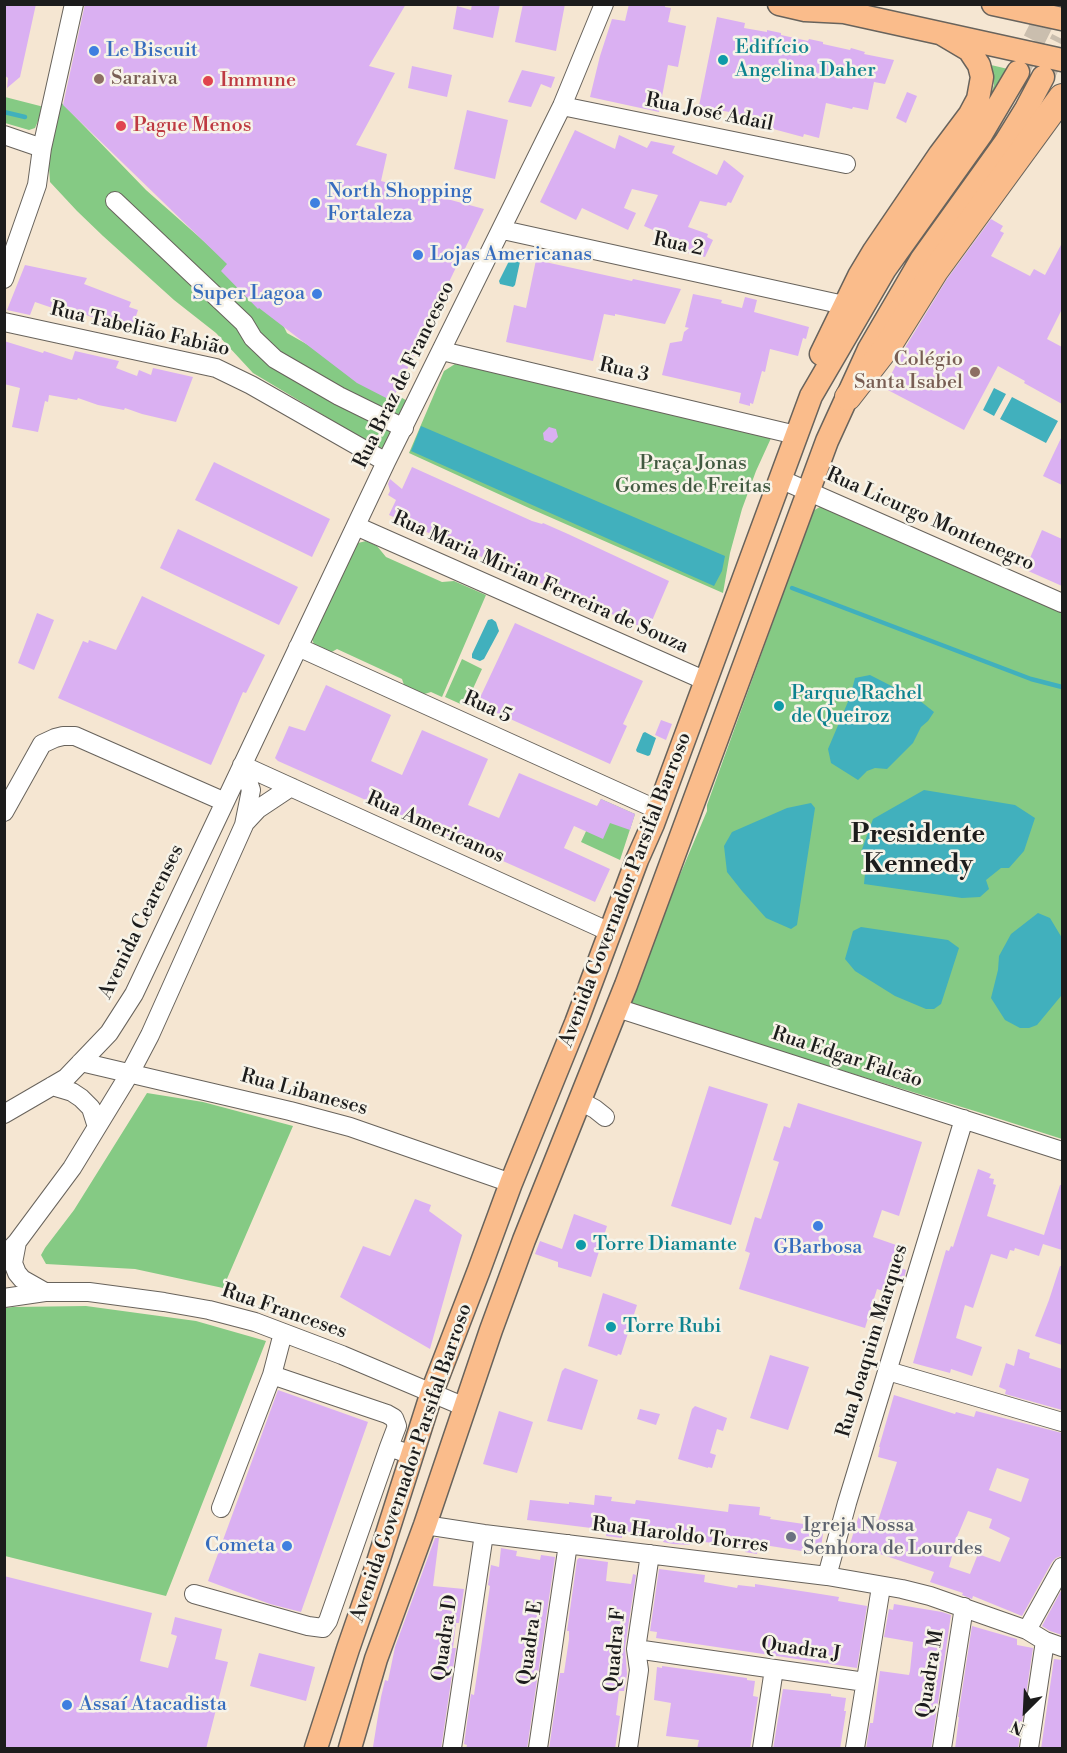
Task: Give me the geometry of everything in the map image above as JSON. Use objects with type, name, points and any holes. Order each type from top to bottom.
[{"type":"highway","points":[[848,397],[890,343],[935,271],[1062,97]]},
{"type":"main road","points":[[779,4],[805,10],[845,9],[942,34],[1062,60]]},
{"type":"main road","points":[[993,4],[1062,20]]},
{"type":"main road","points":[[811,396],[817,363],[844,305],[874,251],[970,114],[978,99],[982,78],[979,65],[969,50],[942,34]]},
{"type":"main road","name":"Avenida Governador Parsifal Barroso","points":[[316,1749],[432,1392],[511,1183],[576,1023],[655,817],[811,396],[885,269],[982,132],[1018,72]]},
{"type":"main road","name":"Avenida Governador Parsifal Barroso","points":[[350,1749],[376,1659],[425,1526],[524,1240],[618,1008],[827,441],[869,349],[921,260],[1005,144],[1043,77]]},
{"type":"main road","points":[[618,1008],[608,1003],[604,996],[603,977],[646,862],[655,817]]},
{"type":"street","points":[[4,279],[37,185],[42,148],[74,4]]},
{"type":"street","name":"Rua Braz de Francesco","points":[[242,765],[387,462],[562,106],[604,4]]},
{"type":"street","name":"Rua José Adail","points":[[562,106],[846,164]]},
{"type":"street","points":[[4,135],[42,148]]},
{"type":"street","points":[[115,201],[244,323],[253,338],[274,359],[339,396],[404,428]]},
{"type":"street","name":"Rua 2","points":[[503,230],[844,305]]},
{"type":"street","name":"Rua Tabelião Fabião","points":[[4,322],[216,368],[251,384],[387,462]]},
{"type":"street","name":"Rua 3","points":[[442,351],[796,435]]},
{"type":"street","name":"Rua Licurgo Montenegro","points":[[780,479],[1062,603]]},
{"type":"street","name":"Rua Maria Mirian Ferreira de Souza","points":[[356,526],[706,681]]},
{"type":"street","name":"Rua 5","points":[[298,647],[655,817]]},
{"type":"street","points":[[4,812],[42,744],[63,736],[75,736],[225,802]]},
{"type":"street","points":[[4,1256],[72,1168],[130,1073],[150,1035],[244,825],[251,790],[242,765]]},
{"type":"street","name":"Rua Americanos","points":[[242,765],[610,933]]},
{"type":"street","name":"Avenida Cearenses","points":[[6,1112],[66,1078],[109,1033],[134,993],[242,765]]},
{"type":"street","points":[[244,825],[258,809],[291,787]]},
{"type":"street","name":"Rua Edgar Falcão","points":[[618,1008],[1062,1151]]},
{"type":"street","name":"Rua Libaneses","points":[[81,1062],[350,1127],[511,1183]]},
{"type":"street","points":[[52,1086],[72,1092],[81,1098],[91,1108],[97,1127]]},
{"type":"street","points":[[580,1101],[605,1117]]},
{"type":"street","name":"Rua Joaquim Marques","points":[[827,1576],[964,1119]]},
{"type":"street","points":[[17,1242],[13,1263],[17,1273],[22,1279],[45,1292]]},
{"type":"street","name":"Rua Franceses","points":[[4,1298],[45,1292],[89,1293],[209,1310],[255,1322],[342,1355],[465,1407]]},
{"type":"street","points":[[221,1509],[272,1375],[283,1333]]},
{"type":"street","points":[[888,1371],[1062,1422]]},
{"type":"street","points":[[194,1594],[308,1626],[323,1628],[328,1621],[397,1426],[394,1418],[387,1414],[272,1375]]},
{"type":"street","points":[[389,1447],[412,1455]]},
{"type":"street","name":"Rua Haroldo Torres","points":[[425,1526],[827,1576],[911,1591],[1027,1630],[1054,1644]]},
{"type":"street","name":"Quadra D","points":[[452,1749],[483,1534]]},
{"type":"street","name":"Quadra E","points":[[538,1749],[568,1544]]},
{"type":"street","name":"Quadra F","points":[[628,1749],[639,1670],[636,1648],[650,1554]]},
{"type":"street","points":[[1027,1630],[1062,1567]]},
{"type":"street","name":"Quadra J","points":[[636,1648],[865,1682],[881,1587]]},
{"type":"street","name":"Quadra M","points":[[942,1749],[964,1607]]},
{"type":"street","points":[[1029,1749],[1054,1644]]},
{"type":"street","points":[[762,1749],[774,1669]]},
{"type":"street","points":[[855,1749],[865,1682]]},
{"type":"green space","points":[[991,65],[1008,69],[987,106],[994,85]]},
{"type":"green space","points":[[5,97],[44,107],[35,128],[29,130],[5,123]]},
{"type":"green space","points":[[58,99],[146,190],[267,293],[287,333],[411,403],[387,445],[381,448],[375,446],[253,373],[216,333],[174,300],[77,211],[50,182],[49,166],[43,143]]},
{"type":"green space","name":"Praça Jonas Gomes de Freitas","points":[[455,364],[772,436],[742,509],[730,553],[723,593],[409,453],[444,371]]},
{"type":"green space","points":[[823,505],[1062,612],[1062,1139],[631,1006],[629,1002],[707,811],[707,805],[813,511]]},
{"type":"green space","points":[[366,541],[377,546],[386,557],[442,582],[454,581],[486,595],[442,697],[431,692],[421,695],[405,688],[402,679],[337,649],[330,653],[315,647],[312,639],[354,544]]},
{"type":"green space","points":[[462,659],[482,669],[465,706],[445,697]]},
{"type":"green space","points":[[601,799],[635,814],[620,860],[581,842]]},
{"type":"green space","points":[[147,1093],[203,1102],[293,1126],[223,1288],[135,1269],[46,1264],[41,1255],[74,1210]]},
{"type":"green space","points":[[86,1306],[196,1321],[266,1341],[166,1596],[5,1556],[5,1308]]},
{"type":"water","points":[[516,254],[521,257],[515,285],[513,287],[500,284],[499,281],[510,259]]},
{"type":"water","points":[[994,388],[1006,394],[994,416],[983,410]]},
{"type":"water","points":[[1012,397],[1058,421],[1046,443],[1000,419]]},
{"type":"water","points":[[421,426],[725,556],[722,571],[714,586],[411,451]]},
{"type":"water","points":[[492,619],[496,622],[499,631],[484,659],[480,661],[472,658],[488,620]]},
{"type":"water","points":[[870,675],[919,700],[934,712],[921,727],[913,743],[887,769],[875,768],[867,771],[858,780],[831,763],[828,749],[850,697],[855,678]]},
{"type":"water","points":[[645,732],[656,738],[648,756],[636,750]]},
{"type":"water","points":[[924,790],[1015,805],[1035,818],[1024,851],[1009,868],[1001,868],[986,880],[989,889],[980,897],[962,898],[864,884],[866,863],[861,852],[873,819]]},
{"type":"water","points":[[811,803],[815,808],[797,925],[791,929],[766,918],[742,891],[727,872],[724,846],[732,832],[787,808]]},
{"type":"water","points":[[1038,913],[1050,918],[1062,938],[1061,996],[1037,1025],[1020,1028],[1005,1020],[991,998],[999,956],[1011,934]]},
{"type":"water","points":[[861,927],[948,940],[959,948],[941,1004],[934,1009],[926,1009],[895,996],[855,971],[845,959],[853,931]]},
{"type":"building","points":[[4,4],[36,4],[20,77],[7,88],[8,78],[4,75]]},
{"type":"building","name":"North Shopping Fortaleza","points":[[85,4],[406,4],[369,66],[395,73],[356,145],[387,154],[381,181],[484,209],[392,401],[357,383],[258,309],[221,271],[227,264],[63,105]]},
{"type":"building","points":[[472,4],[500,4],[493,38],[453,29],[457,6],[471,10]]},
{"type":"building","points":[[523,4],[565,4],[556,51],[515,42]]},
{"type":"building","points":[[629,4],[671,8],[668,22],[686,26],[678,67],[668,65],[659,112],[590,97],[612,19],[625,21]]},
{"type":"building","points":[[717,17],[745,23],[744,28],[767,32],[767,30],[894,60],[885,84],[874,82],[868,110],[826,103],[819,138],[804,134],[803,137],[762,126],[762,128],[733,119],[734,113],[699,106]]},
{"type":"building","points":[[412,66],[452,75],[447,97],[408,88]]},
{"type":"building","points":[[522,70],[555,77],[551,88],[541,84],[531,107],[508,102]]},
{"type":"building","points":[[907,92],[917,96],[906,123],[896,118]]},
{"type":"building","points":[[467,110],[508,120],[495,179],[454,169]]},
{"type":"building","points":[[575,130],[615,149],[619,135],[647,148],[651,141],[675,146],[672,153],[717,175],[724,160],[744,176],[731,203],[728,202],[726,206],[700,201],[688,227],[708,234],[707,237],[713,240],[705,257],[683,252],[686,245],[644,226],[658,195],[632,189],[624,208],[636,213],[628,230],[582,208],[576,220],[540,202]]},
{"type":"building","points":[[991,219],[1003,226],[1000,231],[1004,233],[991,256],[1030,276],[1034,269],[1045,275],[1062,243],[1062,309],[1047,339],[1062,347],[1062,404],[998,366],[964,430],[884,388],[906,346],[947,279]]},
{"type":"building","points":[[536,260],[681,289],[665,324],[604,314],[593,361],[506,342],[514,305],[526,308]]},
{"type":"building","points":[[25,265],[87,278],[84,284],[131,302],[129,307],[138,310],[131,331],[75,311],[73,315],[35,302],[30,315],[7,310]]},
{"type":"building","points":[[693,294],[722,300],[721,303],[742,308],[745,297],[757,300],[754,312],[809,327],[798,356],[770,349],[765,372],[762,371],[753,404],[750,403],[750,406],[739,403],[741,393],[662,375],[670,343],[682,341],[684,332],[689,328],[685,327]]},
{"type":"building","points":[[4,341],[72,360],[75,351],[119,361],[116,368],[137,376],[139,370],[151,375],[153,368],[193,377],[176,422],[125,408],[124,410],[98,405],[78,398],[77,400],[49,395],[48,402],[45,401],[38,432],[12,427],[20,388],[4,384]]},
{"type":"building","points":[[549,427],[556,429],[558,437],[552,443],[544,440],[543,433]]},
{"type":"building","points":[[1062,436],[1062,485],[1043,476]]},
{"type":"building","points":[[214,462],[330,519],[312,557],[195,500]]},
{"type":"building","points":[[412,467],[532,521],[543,523],[568,534],[669,581],[648,630],[389,515],[396,500],[388,495],[390,479],[402,489]]},
{"type":"building","points":[[178,529],[298,587],[279,625],[160,568]]},
{"type":"building","points":[[1042,530],[1062,539],[1062,586],[1008,562],[1013,551],[1030,558]]},
{"type":"building","points":[[142,596],[265,655],[246,693],[243,692],[211,765],[58,698],[83,641],[88,643],[89,640],[116,650]]},
{"type":"building","points":[[37,613],[54,620],[34,670],[18,663]]},
{"type":"building","points":[[515,623],[643,681],[623,724],[627,726],[610,764],[477,704]]},
{"type":"building","points":[[326,685],[391,715],[371,761],[402,775],[422,730],[488,759],[468,805],[499,818],[519,773],[597,806],[601,799],[635,814],[630,830],[610,823],[603,839],[574,826],[564,848],[610,869],[595,902],[278,761],[275,758],[289,726],[305,731]]},
{"type":"building","points":[[661,720],[672,724],[666,740],[655,735]]},
{"type":"building","points":[[709,1086],[768,1104],[731,1225],[671,1206]]},
{"type":"building","name":"GBarbosa","points":[[798,1103],[922,1142],[899,1216],[882,1210],[873,1237],[902,1247],[896,1266],[906,1270],[903,1282],[893,1281],[889,1293],[877,1289],[865,1328],[739,1289],[750,1253],[745,1251],[755,1217],[761,1219],[779,1162],[773,1160],[784,1126],[790,1128]]},
{"type":"building","points":[[978,1169],[991,1174],[989,1178],[994,1179],[993,1184],[996,1185],[987,1216],[1044,1235],[1060,1185],[1062,1185],[1062,1250],[1043,1244],[1039,1256],[1015,1248],[1014,1251],[1010,1250],[1007,1259],[991,1254],[973,1308],[965,1305],[956,1338],[982,1347],[972,1376],[951,1369],[950,1373],[913,1363],[946,1250],[949,1251],[951,1246],[953,1247]]},
{"type":"building","points":[[415,1199],[431,1205],[429,1211],[462,1235],[430,1349],[340,1297],[363,1246],[390,1256]]},
{"type":"building","name":"Torre Diamante","points":[[574,1214],[607,1226],[591,1277],[558,1267],[558,1262],[535,1254],[540,1241],[562,1249]]},
{"type":"building","points":[[1060,1266],[1062,1266],[1062,1345],[1035,1336]]},
{"type":"building","name":"Torre Rubi","points":[[603,1293],[637,1305],[621,1355],[617,1356],[588,1346]]},
{"type":"building","points":[[1018,1349],[1030,1353],[1029,1358],[1062,1369],[1062,1410],[1005,1394],[1006,1390],[999,1387],[1006,1363],[1014,1366]]},
{"type":"building","points":[[770,1355],[809,1367],[788,1430],[750,1418]]},
{"type":"building","points":[[565,1368],[598,1380],[582,1430],[547,1421],[562,1371]]},
{"type":"building","points":[[278,1390],[368,1422],[301,1612],[270,1604],[208,1581]]},
{"type":"building","points":[[894,1395],[955,1414],[956,1412],[974,1417],[976,1411],[1062,1433],[1062,1553],[1052,1562],[1022,1616],[930,1582],[934,1572],[850,1544],[859,1515],[878,1521],[897,1462],[878,1457]],"holes":[[[997,1468],[1029,1479],[1021,1502],[989,1490]],[[968,1511],[992,1519],[989,1528],[1010,1538],[1000,1562],[978,1554],[970,1574],[949,1567],[954,1549],[952,1549]]]},
{"type":"building","points":[[695,1406],[727,1418],[723,1431],[717,1429],[710,1453],[716,1455],[712,1468],[678,1459],[692,1409]]},
{"type":"building","points":[[640,1409],[660,1414],[656,1425],[637,1419]]},
{"type":"building","points":[[499,1411],[533,1422],[517,1473],[483,1464]]},
{"type":"building","points":[[595,1495],[612,1497],[611,1501],[635,1504],[636,1500],[728,1512],[729,1504],[760,1507],[759,1515],[771,1517],[770,1519],[824,1527],[820,1554],[758,1544],[757,1554],[727,1545],[690,1540],[690,1545],[673,1544],[663,1542],[665,1537],[622,1532],[622,1538],[606,1536],[607,1530],[527,1520],[530,1500],[594,1505]]},
{"type":"building","points":[[435,1538],[439,1538],[433,1586],[464,1589],[459,1623],[456,1623],[453,1648],[456,1648],[441,1749],[378,1749],[373,1747],[385,1680],[388,1681],[395,1647]]},
{"type":"building","points":[[501,1548],[517,1551],[516,1556],[540,1560],[541,1555],[555,1557],[527,1749],[466,1749],[467,1745],[464,1744],[471,1694],[474,1695],[491,1565],[499,1567]]},
{"type":"building","points":[[579,1558],[608,1562],[606,1581],[631,1584],[633,1574],[636,1575],[625,1647],[627,1674],[624,1691],[619,1691],[616,1715],[620,1716],[615,1749],[549,1749],[560,1673],[564,1673],[569,1639],[569,1631],[567,1631]]},
{"type":"building","points":[[659,1569],[705,1575],[704,1582],[737,1588],[738,1585],[755,1587],[755,1584],[839,1597],[838,1601],[867,1606],[857,1668],[656,1638],[657,1632],[650,1631]]},
{"type":"building","name":"Assaí Atacadista","points":[[4,1576],[152,1613],[140,1661],[168,1668],[177,1636],[171,1634],[175,1617],[222,1629],[215,1659],[228,1662],[206,1749],[4,1749]]},
{"type":"building","points":[[1062,1589],[1062,1635],[1042,1626]]},
{"type":"building","points":[[894,1604],[951,1615],[931,1749],[866,1749],[870,1723],[873,1723],[880,1671],[909,1675],[910,1671],[913,1642],[884,1637],[889,1609],[893,1610]]},
{"type":"building","points":[[972,1626],[1017,1639],[1017,1645],[1033,1648],[1018,1749],[955,1749]]},
{"type":"building","points":[[259,1653],[315,1667],[306,1701],[250,1686]]},
{"type":"building","points":[[1054,1659],[1062,1660],[1062,1749],[1041,1749]]},
{"type":"building","points":[[662,1666],[755,1681],[753,1696],[758,1697],[750,1749],[697,1749],[699,1740],[666,1736],[671,1703],[654,1700],[657,1667],[662,1668]]},
{"type":"building","points":[[783,1689],[831,1694],[831,1696],[846,1698],[840,1749],[773,1749]]},
{"type":"waterway","points":[[4,112],[25,117]]},
{"type":"waterway","points":[[792,588],[1031,679],[1062,687]]},
{"type":"tunnel","points":[[1019,70],[1052,4]]},
{"type":"tunnel","points":[[1045,73],[1062,39]]},
{"type":"place","name":"Le Biscuit","points":[[94,51]]},
{"type":"place","name":"Edifício Angelina Daher","points":[[723,60]]},
{"type":"place","name":"Saraiva","points":[[99,79]]},
{"type":"place","name":"Immune","points":[[208,81]]},
{"type":"place","name":"Pague Menos","points":[[121,126]]},
{"type":"place","name":"North Shopping Fortaleza","points":[[315,203]]},
{"type":"place","name":"Lojas Americanas","points":[[418,255]]},
{"type":"place","name":"Super Lagoa","points":[[317,294]]},
{"type":"place","name":"Colégio Santa Isabel","points":[[975,372]]},
{"type":"place","name":"Parque Rachel de Queiroz","points":[[779,706]]},
{"type":"place","name":"GBarbosa","points":[[818,1226]]},
{"type":"place","name":"Torre Diamante","points":[[581,1245]]},
{"type":"place","name":"Torre Rubi","points":[[611,1327]]},
{"type":"place","name":"Igreja Nossa Senhora de Lourdes","points":[[791,1537]]},
{"type":"place","name":"Cometa","points":[[287,1546]]},
{"type":"place","name":"Assaí Atacadista","points":[[67,1705]]},
{"type":"district","name":"Presidente Kennedy","points":[[918,851]]}]
